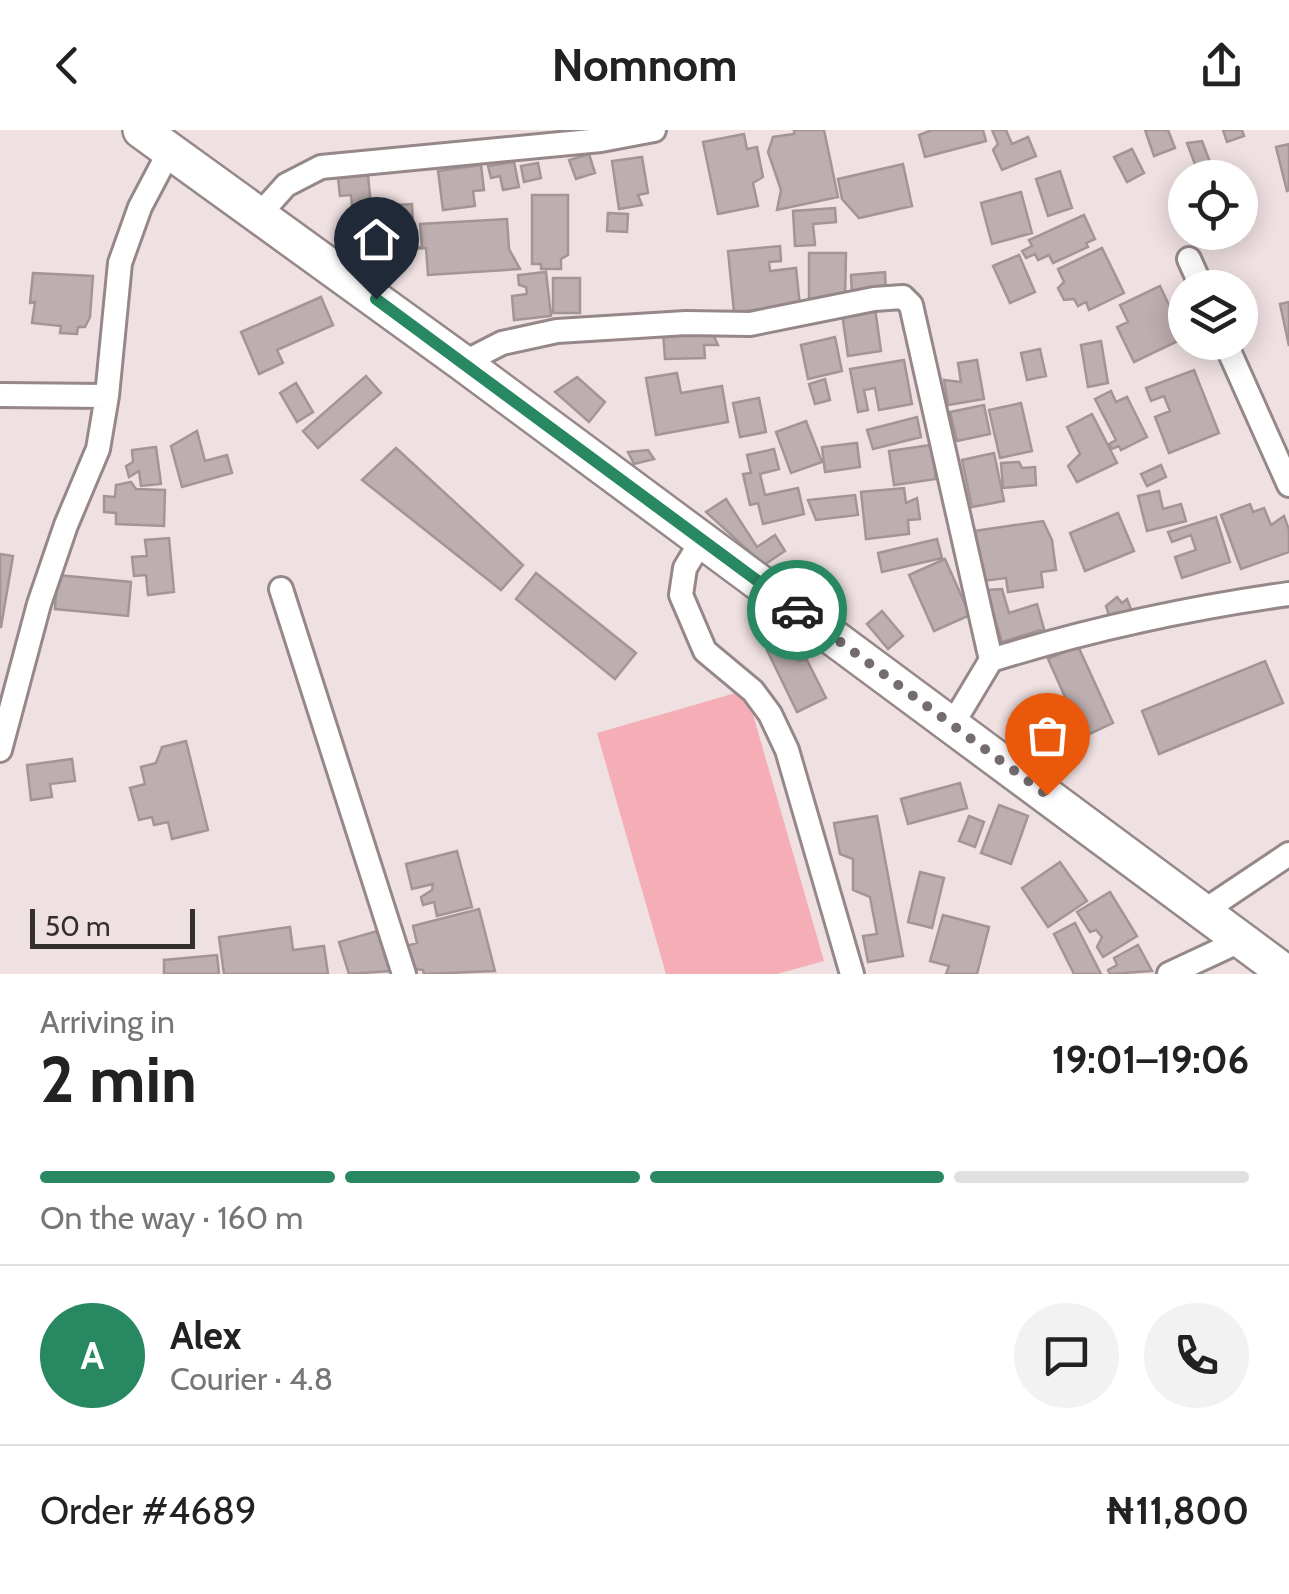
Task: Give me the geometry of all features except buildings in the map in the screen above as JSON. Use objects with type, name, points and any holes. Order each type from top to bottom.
[{"type":"main road","points":[[141,130],[463,362],[1287,974]]},
{"type":"street","points":[[260,214],[286,185],[320,167],[584,142],[654,130]]},
{"type":"street","points":[[0,750],[6,703],[66,526],[98,449],[108,396],[120,263],[140,207],[170,150]]},
{"type":"street","points":[[1189,259],[1194,270]]},
{"type":"street","points":[[463,362],[502,343],[557,331],[686,323],[750,324],[874,299],[903,297],[912,305],[991,660]]},
{"type":"street","points":[[1233,360],[1289,485]]},
{"type":"street","points":[[0,395],[108,396]]},
{"type":"street","points":[[702,540],[686,568],[682,595],[705,651],[753,691],[770,714],[787,750],[852,974]]},
{"type":"street","points":[[281,588],[404,974]]},
{"type":"street","points":[[952,725],[991,660],[1038,645],[1216,604],[1289,594]]},
{"type":"street","points":[[1204,911],[1289,854]]},
{"type":"street","points":[[1169,974],[1242,940]]},
{"type":"shaded area","points":[[746,690],[824,961],[777,974],[666,974],[597,733]]},
{"type":"way so far","points":[[797,610],[1047,795]]},
{"type":"route","points":[[376,299],[797,610]]}]
